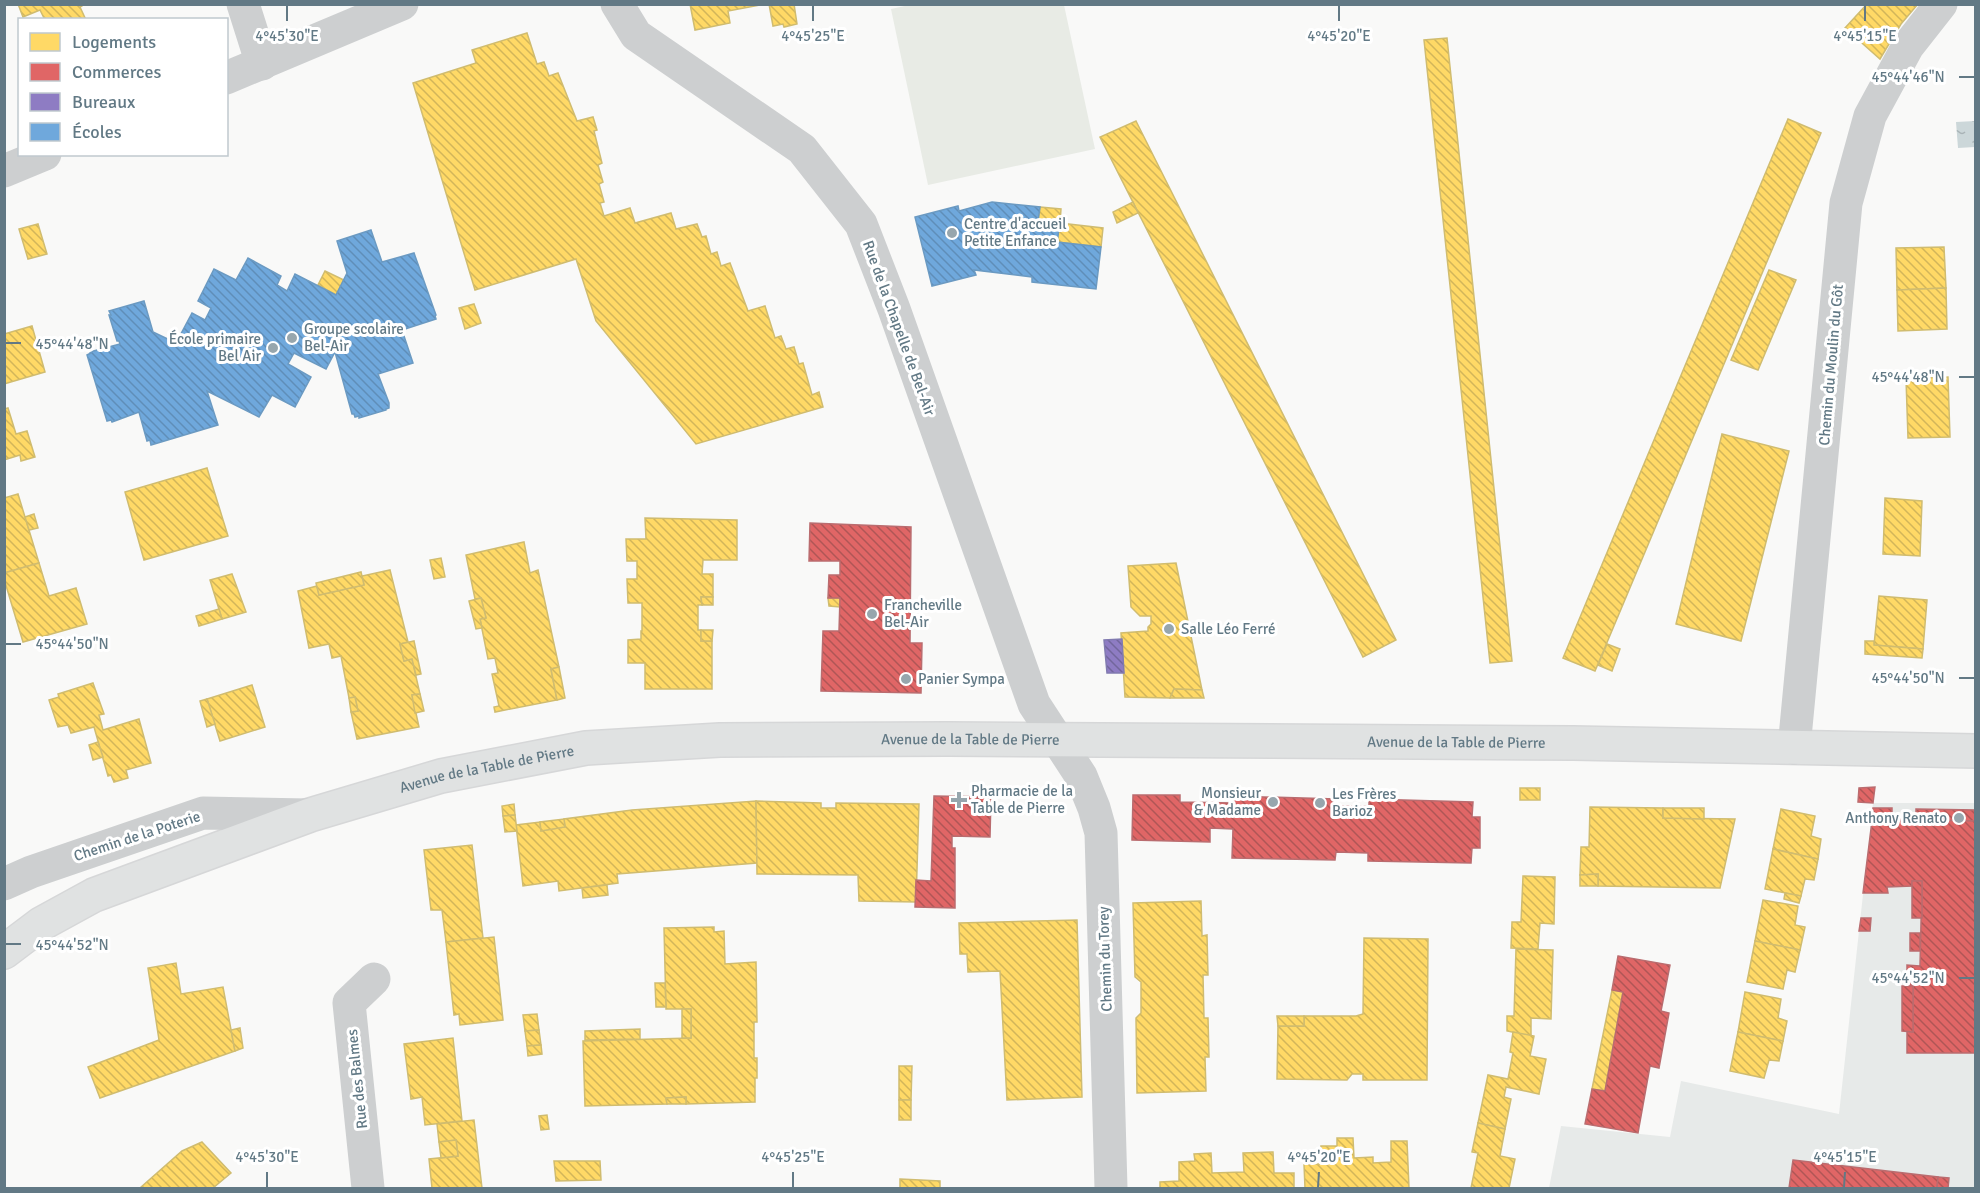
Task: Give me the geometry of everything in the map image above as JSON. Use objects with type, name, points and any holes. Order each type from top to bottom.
[{"type":"main road","name":"Avenue de la Table de Pierre","points":[[4,952],[41,924],[94,895],[310,815],[441,776],[586,748],[720,740],[1058,740],[1573,743],[1976,751]]},
{"type":"street","points":[[243,4],[262,64]]},
{"type":"street","points":[[228,77],[402,4]]},
{"type":"street","name":"Rue de la Chapelle de Bel-Air","points":[[616,4],[636,34],[802,149],[861,224],[894,309],[1018,663],[1034,704],[1058,740]]},
{"type":"street","name":"Chemin du Moulin du Gôt","points":[[1794,748],[1846,203],[1870,116],[1908,46],[1941,4]]},
{"type":"street","points":[[4,171],[40,156]]},
{"type":"street","name":"Chemin du Torey","points":[[1058,740],[1081,776],[1101,833],[1111,1188]]},
{"type":"street","name":"Chemin de la Poterie","points":[[4,884],[31,872],[203,813],[310,815]]},
{"type":"street","name":"Rue des Balmes","points":[[368,1188],[349,1003],[374,979]]},
{"type":"shaded area","points":[[914,4],[1064,5],[1095,149],[928,185],[891,9]]},
{"type":"shaded area","points":[[1873,803],[1975,803],[1975,1188],[1549,1188],[1561,1126],[1670,1137],[1681,1081],[1839,1114]]},
{"type":"water","points":[[1975,121],[1975,147],[1958,148],[1956,122]]},
{"type":"building: Logements","points":[[18,4],[85,4],[80,7],[85,18],[44,18],[40,10],[23,17]]},
{"type":"building: Logements","points":[[690,4],[765,4],[728,11],[730,23],[695,30]]},
{"type":"building: Logements","points":[[769,4],[794,4],[797,24],[784,27],[783,24],[773,26]]},
{"type":"building: Logements","points":[[1867,4],[1918,4],[1901,24],[1880,59],[1845,28]]},
{"type":"building: Logements","points":[[527,33],[537,64],[544,62],[549,76],[558,73],[577,121],[593,117],[602,163],[598,165],[603,182],[599,184],[604,202],[600,203],[604,216],[630,208],[635,223],[671,213],[676,229],[697,224],[702,237],[706,236],[711,254],[717,252],[721,266],[730,263],[748,311],[765,306],[775,338],[781,336],[786,349],[794,347],[799,364],[803,363],[812,395],[819,392],[823,407],[696,444],[596,321],[576,259],[475,290],[413,83],[476,63],[472,50]]},
{"type":"building: Logements","points":[[1447,38],[1512,661],[1490,663],[1424,40]]},
{"type":"building: Logements","points":[[1788,119],[1821,133],[1595,671],[1563,658]]},
{"type":"building: Logements","points":[[1136,121],[1396,640],[1363,657],[1100,137]]},
{"type":"building: Logements","points":[[1133,202],[1138,213],[1117,223],[1113,212]]},
{"type":"building: Logements","points":[[1040,207],[1061,209],[1060,223],[1038,221]]},
{"type":"building: Logements","points":[[1060,223],[1103,228],[1101,247],[1057,242]]},
{"type":"building: Logements","points":[[38,224],[47,254],[28,259],[19,229]]},
{"type":"building: Logements","points":[[1944,247],[1946,288],[1897,290],[1896,248]]},
{"type":"building: Logements","points":[[1769,270],[1796,280],[1758,370],[1731,360]]},
{"type":"building: Logements","points":[[325,271],[344,280],[336,295],[318,285]]},
{"type":"building: Logements","points":[[1946,288],[1947,329],[1898,331],[1897,290]]},
{"type":"building: Logements","points":[[474,304],[481,323],[465,329],[459,308]]},
{"type":"building: Logements","points":[[32,326],[45,372],[4,384],[4,334]]},
{"type":"building: Logements","points":[[1948,377],[1950,437],[1908,438],[1906,379]]},
{"type":"building: Logements","points":[[8,408],[16,434],[27,431],[35,457],[21,461],[20,455],[4,460],[4,409]]},
{"type":"building: Logements","points":[[1722,434],[1789,451],[1741,641],[1676,624]]},
{"type":"building: Logements","points":[[207,468],[228,536],[144,560],[125,492]]},
{"type":"building: Logements","points":[[18,494],[39,563],[4,573],[4,498]]},
{"type":"building: Logements","points":[[1885,498],[1922,501],[1920,556],[1883,554]]},
{"type":"building: Logements","points":[[34,514],[38,528],[29,530],[25,517]]},
{"type":"building: Logements","points":[[645,518],[737,520],[737,560],[703,560],[702,574],[713,574],[713,597],[701,597],[702,605],[698,605],[698,630],[701,630],[701,641],[712,641],[712,689],[645,689],[645,663],[628,663],[628,640],[641,639],[642,603],[628,603],[627,579],[637,579],[637,561],[627,561],[626,539],[646,539]]},
{"type":"building: Logements","points":[[524,542],[530,573],[538,570],[559,667],[551,669],[557,700],[495,712],[494,707],[499,706],[492,674],[498,673],[495,658],[488,659],[480,619],[486,618],[481,598],[475,599],[466,555]]},
{"type":"building: Logements","points":[[441,558],[445,577],[434,579],[430,560]]},
{"type":"building: Logements","points":[[39,563],[49,596],[76,588],[87,624],[23,642],[4,573]]},
{"type":"building: Logements","name":"Salle Léo Ferré","points":[[1176,563],[1202,690],[1174,689],[1170,698],[1125,697],[1121,633],[1148,631],[1151,624],[1151,616],[1140,616],[1131,607],[1128,566]]},
{"type":"building: Logements","points":[[390,570],[408,642],[400,644],[404,661],[412,659],[420,694],[412,695],[419,727],[357,739],[351,712],[358,711],[355,697],[349,698],[341,656],[332,658],[329,644],[309,648],[298,591],[317,586],[319,595],[364,585],[362,576]]},
{"type":"building: Logements","points":[[361,572],[364,585],[319,595],[316,583]]},
{"type":"building: Logements","points":[[232,574],[246,612],[222,619],[210,580]]},
{"type":"building: Logements","points":[[1879,596],[1927,600],[1923,649],[1874,645]]},
{"type":"building: Logements","points":[[701,597],[713,597],[713,605],[702,605]]},
{"type":"building: Logements","points":[[481,598],[486,618],[480,619],[482,628],[476,629],[469,601]]},
{"type":"building: Logements","points":[[828,598],[840,598],[840,607],[829,606]]},
{"type":"building: Logements","points":[[219,609],[222,619],[199,626],[196,616]]},
{"type":"building: Logements","points":[[701,630],[713,630],[712,641],[701,641]]},
{"type":"building: Logements","points":[[414,641],[421,674],[416,675],[412,659],[404,661],[400,644]]},
{"type":"building: Logements","points":[[1865,641],[1874,641],[1874,645],[1923,649],[1922,658],[1865,654]]},
{"type":"building: Logements","points":[[1607,644],[1620,649],[1612,671],[1598,665]]},
{"type":"building: Logements","points":[[559,667],[565,698],[557,700],[551,669]]},
{"type":"building: Logements","points":[[93,683],[104,714],[99,715],[103,730],[139,719],[151,763],[126,770],[128,778],[114,782],[111,775],[108,776],[94,727],[71,733],[68,725],[58,727],[49,700],[59,697],[58,694]]},
{"type":"building: Logements","points":[[252,685],[265,727],[220,741],[207,699]]},
{"type":"building: Logements","points":[[1174,689],[1202,690],[1204,698],[1170,698]]},
{"type":"building: Logements","points":[[420,694],[424,711],[415,713],[412,695]]},
{"type":"building: Logements","points":[[355,697],[358,711],[351,712],[349,698]]},
{"type":"building: Logements","points":[[207,699],[215,724],[207,727],[200,701]]},
{"type":"building: Logements","points":[[98,742],[103,757],[93,760],[89,745]]},
{"type":"building: Logements","points":[[1520,788],[1540,788],[1540,800],[1520,800]]},
{"type":"building: Logements","points":[[756,801],[757,863],[617,874],[618,883],[559,891],[558,881],[523,886],[516,825],[540,822],[541,831],[565,827],[564,819],[632,810]]},
{"type":"building: Logements","points":[[756,801],[821,803],[821,808],[836,808],[836,803],[919,804],[916,902],[859,901],[858,875],[757,874]]},
{"type":"building: Logements","points":[[514,804],[515,815],[503,816],[502,806]]},
{"type":"building: Logements","points":[[1590,807],[1663,808],[1663,818],[1735,819],[1720,888],[1598,886],[1598,874],[1580,875],[1581,847],[1589,847]]},
{"type":"building: Logements","points":[[1663,808],[1704,808],[1704,819],[1663,818]]},
{"type":"building: Logements","points":[[1781,809],[1815,816],[1811,836],[1821,839],[1818,859],[1773,849]]},
{"type":"building: Logements","points":[[515,815],[517,831],[505,832],[503,816]]},
{"type":"building: Logements","points":[[564,819],[565,827],[541,831],[540,822]]},
{"type":"building: Logements","points":[[472,845],[483,938],[446,942],[442,910],[431,910],[424,850]]},
{"type":"building: Logements","points":[[1773,849],[1818,859],[1814,880],[1805,879],[1801,896],[1765,889]]},
{"type":"building: Logements","points":[[1598,874],[1598,886],[1580,886],[1580,875]]},
{"type":"building: Logements","points":[[1523,876],[1555,877],[1554,924],[1540,923],[1538,949],[1511,948],[1512,922],[1521,922]]},
{"type":"building: Logements","points":[[607,885],[608,895],[583,898],[582,888]]},
{"type":"building: Logements","points":[[1785,893],[1801,896],[1799,903],[1784,899]]},
{"type":"building: Logements","points":[[1763,900],[1798,906],[1795,925],[1805,927],[1800,950],[1755,941]]},
{"type":"building: Logements","points":[[1201,901],[1202,936],[1207,935],[1208,975],[1203,975],[1204,1018],[1208,1018],[1209,1057],[1205,1057],[1206,1091],[1137,1093],[1136,1018],[1141,1013],[1141,982],[1135,977],[1133,903]]},
{"type":"building: Logements","points":[[1077,920],[1082,1097],[1007,1100],[1000,971],[968,972],[967,954],[960,954],[959,923]]},
{"type":"building: Logements","points":[[714,927],[714,932],[724,931],[725,964],[756,962],[757,1022],[754,1022],[754,1058],[757,1058],[757,1078],[755,1078],[755,1102],[686,1104],[686,1097],[666,1098],[667,1104],[585,1106],[583,1041],[691,1038],[691,1009],[666,1009],[664,928]]},
{"type":"building: Logements","points":[[494,937],[503,1020],[460,1025],[459,1014],[454,1015],[446,942]]},
{"type":"building: Logements","points":[[1364,938],[1428,939],[1427,1080],[1363,1080],[1363,1074],[1352,1074],[1347,1080],[1277,1079],[1278,1026],[1304,1026],[1304,1016],[1363,1014]]},
{"type":"building: Logements","points":[[1755,941],[1800,950],[1795,972],[1787,970],[1783,989],[1747,982]]},
{"type":"building: Logements","points":[[1516,949],[1553,950],[1551,1019],[1531,1018],[1531,1036],[1507,1031],[1507,1016],[1514,1016]]},
{"type":"building: Logements","points":[[176,963],[181,994],[223,987],[235,1051],[100,1098],[88,1067],[159,1040],[148,968]]},
{"type":"building: Logements","points":[[655,983],[665,983],[666,1007],[656,1007]]},
{"type":"building: Logements","points":[[1612,990],[1623,992],[1605,1091],[1592,1089]]},
{"type":"building: Logements","points":[[1745,992],[1781,999],[1778,1018],[1787,1021],[1783,1041],[1738,1032]]},
{"type":"building: Logements","points":[[682,1009],[691,1009],[691,1038],[682,1038]]},
{"type":"building: Logements","points":[[537,1014],[539,1030],[525,1031],[523,1015]]},
{"type":"building: Logements","points":[[1277,1016],[1304,1016],[1304,1026],[1278,1026]]},
{"type":"building: Logements","points":[[240,1028],[243,1048],[235,1051],[231,1030]]},
{"type":"building: Logements","points":[[640,1029],[640,1039],[585,1040],[585,1031]]},
{"type":"building: Logements","points":[[539,1030],[541,1045],[527,1046],[525,1031]]},
{"type":"building: Logements","points":[[1513,1032],[1534,1036],[1530,1056],[1546,1059],[1539,1094],[1506,1087],[1504,1097],[1511,1099],[1505,1129],[1478,1123],[1488,1075],[1508,1079],[1513,1053],[1510,1052]]},
{"type":"building: Logements","points":[[1738,1032],[1783,1041],[1779,1061],[1769,1060],[1764,1078],[1730,1071]]},
{"type":"building: Logements","points":[[453,1038],[462,1121],[425,1125],[422,1097],[411,1099],[404,1044]]},
{"type":"building: Logements","points":[[541,1045],[542,1054],[528,1056],[527,1046]]},
{"type":"building: Logements","points":[[899,1066],[912,1066],[911,1100],[899,1100]]},
{"type":"building: Logements","points":[[686,1097],[686,1104],[667,1104],[666,1098]]},
{"type":"building: Logements","points":[[899,1100],[911,1100],[911,1120],[899,1120]]},
{"type":"building: Logements","points":[[547,1115],[549,1129],[541,1130],[539,1116]]},
{"type":"building: Logements","points":[[474,1120],[482,1188],[432,1188],[429,1159],[458,1156],[456,1140],[439,1142],[437,1124]]},
{"type":"building: Logements","points":[[1478,1123],[1505,1129],[1500,1156],[1515,1159],[1509,1188],[1471,1188],[1478,1153],[1472,1152]]},
{"type":"building: Logements","points":[[1337,1138],[1353,1138],[1354,1158],[1373,1157],[1373,1163],[1391,1162],[1391,1141],[1407,1141],[1409,1188],[1305,1188],[1304,1164],[1323,1164],[1321,1146],[1337,1146]]},
{"type":"building: Logements","points":[[456,1140],[458,1156],[441,1158],[439,1142]]},
{"type":"building: Logements","points":[[202,1142],[231,1173],[213,1188],[140,1188],[182,1151]]},
{"type":"building: Logements","points":[[1273,1152],[1274,1173],[1294,1173],[1294,1188],[1160,1188],[1160,1182],[1179,1181],[1179,1162],[1195,1161],[1194,1154],[1211,1153],[1212,1173],[1244,1172],[1243,1153]]},
{"type":"building: Logements","points":[[554,1161],[600,1161],[601,1180],[556,1181]]},
{"type":"building: Logements","points":[[900,1179],[940,1181],[940,1188],[900,1188]]},
{"type":"building: Commerces","points":[[810,523],[911,527],[910,643],[922,643],[921,693],[821,691],[823,631],[839,631],[840,598],[828,598],[829,575],[840,575],[840,561],[809,561]]},
{"type":"building: Commerces","points":[[1875,787],[1873,803],[1858,802],[1859,788]]},
{"type":"building: Commerces","points":[[1133,795],[1180,795],[1180,802],[1233,803],[1233,796],[1336,799],[1336,806],[1369,806],[1369,799],[1473,802],[1472,817],[1480,817],[1480,848],[1472,848],[1471,863],[1368,861],[1368,853],[1336,852],[1335,860],[1232,858],[1233,829],[1210,828],[1210,842],[1132,840]]},
{"type":"building: Commerces","points":[[934,796],[991,797],[990,837],[952,836],[952,848],[955,848],[955,908],[915,907],[916,880],[931,881]]},
{"type":"building: Commerces","points":[[1873,808],[1892,808],[1892,821],[1872,821]]},
{"type":"building: Commerces","points":[[1916,809],[1976,810],[1976,821],[1916,820]]},
{"type":"building: Commerces","points":[[1892,814],[1916,815],[1916,820],[1976,821],[1976,1053],[1907,1053],[1907,1031],[1913,1032],[1913,986],[1907,986],[1907,965],[1920,966],[1922,881],[1912,881],[1912,886],[1887,887],[1888,893],[1863,893],[1872,821],[1892,821]]},
{"type":"building: Commerces","points":[[1912,881],[1922,881],[1922,918],[1912,918]]},
{"type":"building: Commerces","points":[[1861,918],[1871,918],[1870,931],[1859,931]]},
{"type":"building: Commerces","points":[[1910,933],[1920,933],[1920,951],[1910,951]]},
{"type":"building: Commerces","points":[[1618,956],[1670,965],[1661,1011],[1669,1013],[1659,1068],[1650,1066],[1638,1133],[1585,1124],[1592,1089],[1605,1091],[1623,992],[1612,990]]},
{"type":"building: Commerces","points":[[1902,986],[1913,986],[1913,1032],[1902,1031]]},
{"type":"building: Commerces","points":[[1793,1160],[1938,1177],[1937,1188],[1789,1188]]},
{"type":"building: Commerces","points":[[1938,1177],[1949,1178],[1948,1188],[1937,1188]]},
{"type":"building: Bureaux","points":[[1122,639],[1124,673],[1107,673],[1104,640]]},
{"type":"building: Écoles","points":[[992,202],[1040,207],[1038,221],[1060,223],[1057,242],[1101,247],[1096,289],[1032,282],[1032,277],[974,270],[976,275],[932,286],[915,217],[958,206],[959,211]]},
{"type":"building: Écoles","name":"Groupe scolaire Bel-Air","points":[[371,230],[382,262],[414,253],[436,315],[436,319],[402,330],[413,363],[378,374],[389,408],[359,418],[359,416],[355,417],[352,414],[335,352],[326,369],[294,353],[288,364],[311,377],[295,407],[272,395],[259,417],[207,391],[218,425],[151,445],[150,440],[147,441],[139,412],[112,422],[107,421],[87,355],[90,352],[120,344],[117,341],[109,311],[144,301],[153,332],[176,343],[192,313],[205,320],[211,308],[198,301],[214,269],[236,280],[248,258],[281,276],[277,285],[287,291],[295,274],[336,295],[347,273],[337,241]]},
{"type":"place","name":"Centre d'accueil Petite Enfance","points":[[952,233]]},
{"type":"place","name":"Groupe scolaire Bel-Air","points":[[292,338]]},
{"type":"place","name":"École primaire Bel Air","points":[[273,348]]},
{"type":"place","name":"Francheville Bel-Air","points":[[872,614]]},
{"type":"place","name":"Salle Léo Ferré","points":[[1169,629]]},
{"type":"place","name":"Panier Sympa","points":[[906,679]]},
{"type":"place","name":"Pharmacie de la Table de Pierre","points":[[959,800]]},
{"type":"place","name":"Monsieur & Madame","points":[[1273,802]]},
{"type":"place","name":"Les Frères Barioz","points":[[1320,803]]},
{"type":"place","name":"Anthony Renato","points":[[1959,818]]}]
